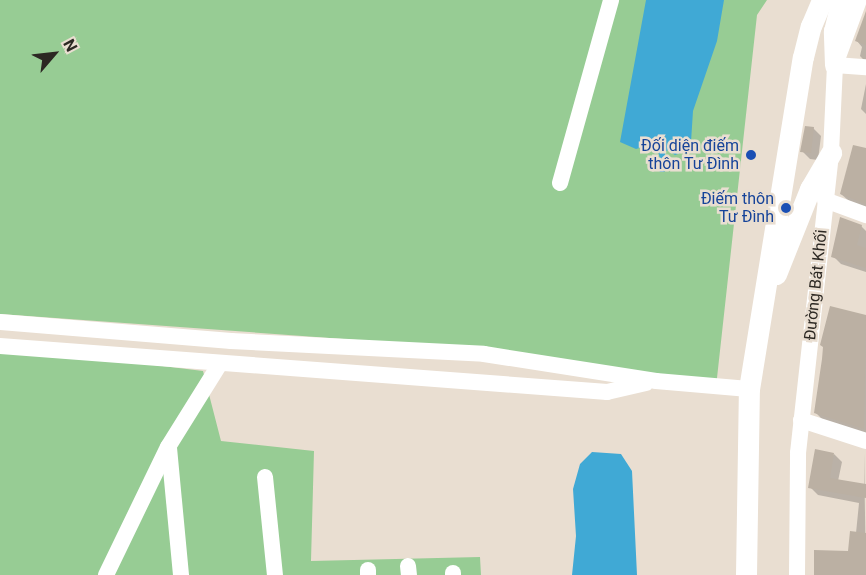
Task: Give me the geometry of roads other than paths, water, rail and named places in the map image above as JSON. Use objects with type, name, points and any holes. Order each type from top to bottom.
[{"type":"main road","points":[[746,575],[749,389],[803,57],[811,26],[822,0]]},
{"type":"main road","points":[[835,65],[834,31],[842,0]]},
{"type":"main road","points":[[760,326],[774,280],[810,189],[831,153]]},
{"type":"street","points":[[560,183],[611,0]]},
{"type":"street","name":"Đường Bát Khối","points":[[796,575],[798,453],[831,153],[835,65],[859,0]]},
{"type":"street","points":[[835,65],[866,67]]},
{"type":"street","points":[[825,200],[866,214]]},
{"type":"street","points":[[0,322],[231,341],[484,354],[656,381],[749,389]]},
{"type":"street","points":[[0,346],[219,365],[607,392],[656,381]]},
{"type":"street","points":[[106,575],[168,447],[219,365]]},
{"type":"street","points":[[801,420],[866,441]]},
{"type":"street","points":[[168,447],[181,575]]},
{"type":"street","points":[[265,477],[275,575]]},
{"type":"water","points":[[646,0],[724,0],[717,41],[693,111],[691,142],[684,152],[675,155],[668,150],[665,152],[665,159],[671,163],[664,172],[660,172],[657,167],[660,158],[657,149],[650,145],[636,149],[620,142]]},
{"type":"water","points":[[592,452],[621,454],[632,471],[637,575],[572,575],[576,536],[573,489],[580,464]]},
{"type":"place","name":"Đối diện điếm thôn Tư Đình","points":[[751,155]]},
{"type":"place","name":"Điếm thôn Tư Đình","points":[[786,208]]}]
